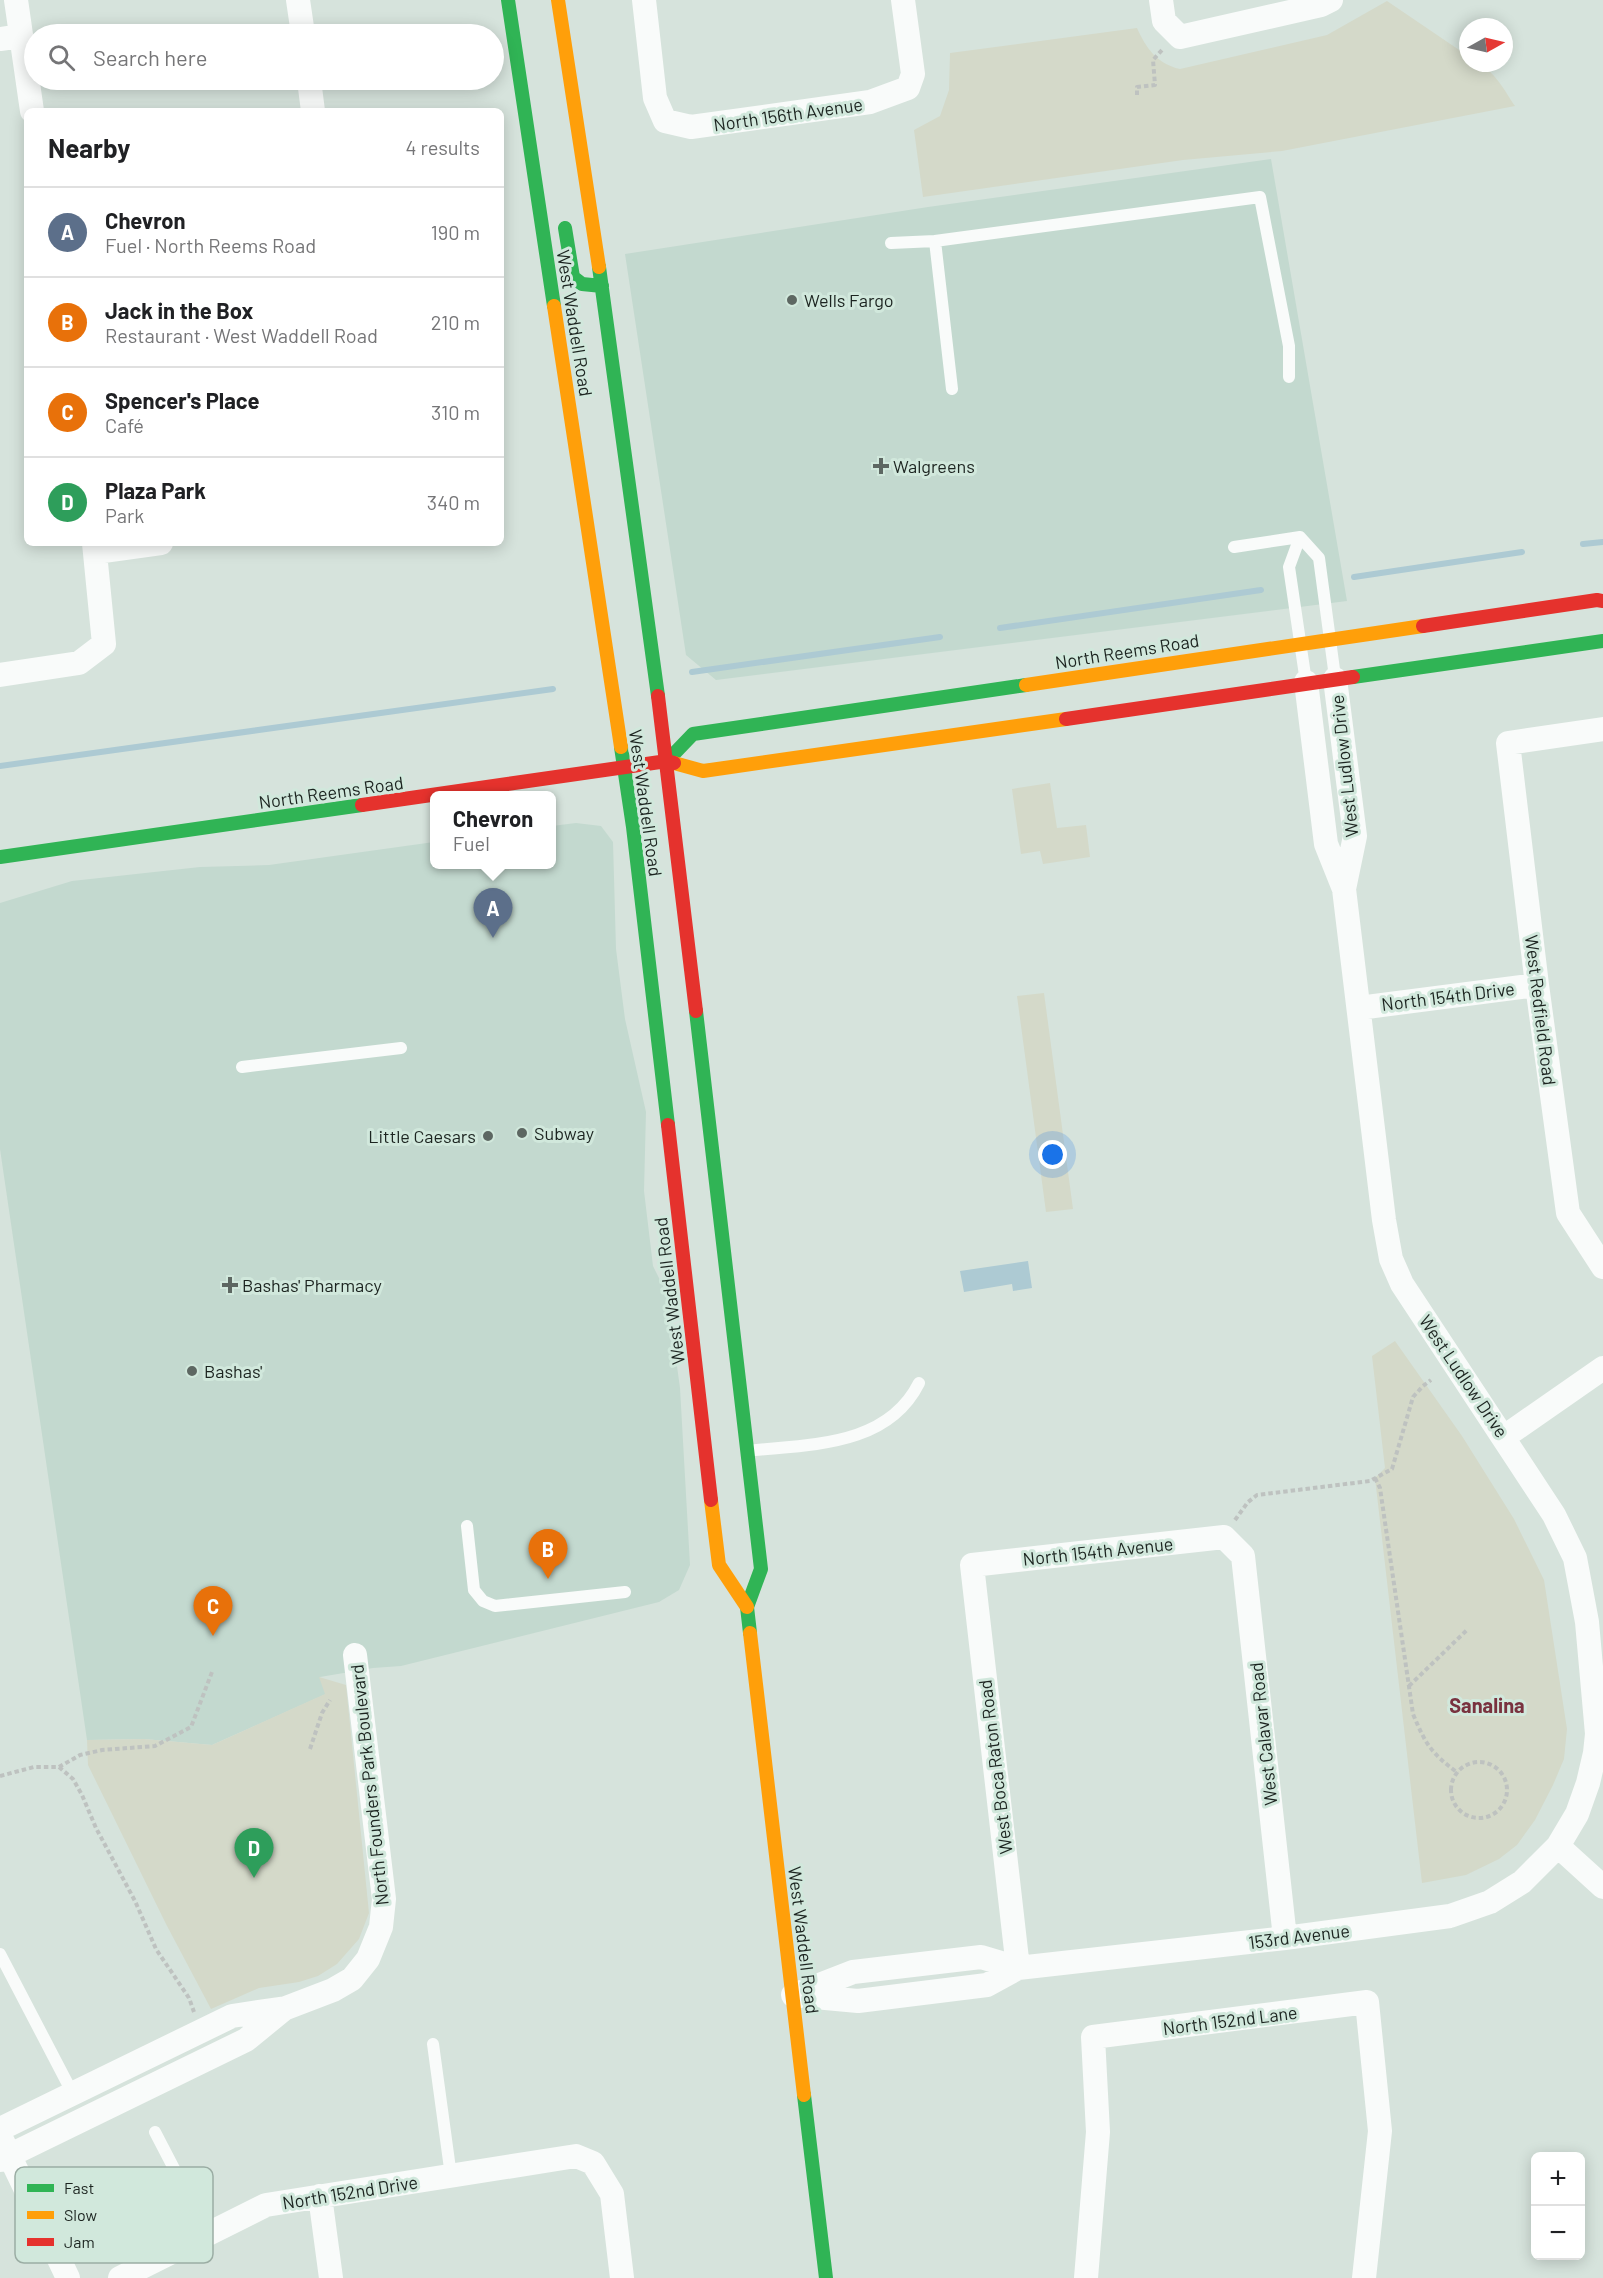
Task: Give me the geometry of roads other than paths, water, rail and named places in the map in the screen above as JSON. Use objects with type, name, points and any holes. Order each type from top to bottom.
[{"type":"main road","name":"West Waddell Road","points":[[508,0],[633,827],[719,1565],[747,1607]]},
{"type":"main road","name":"West Waddell Road","points":[[558,0],[602,286],[668,761],[760,1569],[747,1607],[826,2278]]},
{"type":"main road","points":[[530,144],[547,157]]},
{"type":"main road","points":[[562,209],[573,277],[582,284],[602,286]]},
{"type":"main road","name":"North Reems Road","points":[[668,761],[693,734],[1025,686],[1300,642],[1603,601]]},
{"type":"main road","name":"North Reems Road","points":[[467,791],[668,761],[703,771],[1306,682],[1603,641]]},
{"type":"main road","name":"North Reems Road","points":[[0,857],[430,796]]},
{"type":"main road","points":[[674,1182],[695,1237]]},
{"type":"main road","points":[[731,1432],[746,1451]]},
{"type":"street","points":[[16,0],[11,37],[24,83]]},
{"type":"street","points":[[298,0],[302,24]]},
{"type":"street","name":"North 156th Avenue","points":[[644,0],[655,98],[665,120],[691,127],[870,102],[908,88],[913,75],[903,0]]},
{"type":"street","points":[[1161,0],[1164,21],[1171,43],[1321,5],[1330,0]]},
{"type":"street","points":[[26,90],[31,108]]},
{"type":"street","points":[[310,90],[313,108]]},
{"type":"street","points":[[0,675],[79,663],[104,644],[95,548],[121,546]]},
{"type":"street","name":"West Ludlow Drive","points":[[1335,679],[1355,836],[1344,889]]},
{"type":"street","name":"West Ludlow Drive","points":[[1306,682],[1326,844],[1344,889],[1384,1220],[1391,1259],[1402,1284],[1554,1515],[1575,1558],[1587,1622],[1599,1709],[1595,1753],[1588,1783],[1576,1814],[1558,1846]]},
{"type":"street","name":"West Redfield Road","points":[[1603,729],[1508,743],[1537,985],[1568,1212],[1603,1267]]},
{"type":"street","name":"North 154th Drive","points":[[1359,1008],[1537,985]]},
{"type":"street","points":[[1504,1437],[1603,1368]]},
{"type":"street","name":"North 154th Avenue","points":[[972,1565],[1224,1537]]},
{"type":"street","name":"West Calavar Road","points":[[1224,1537],[1243,1556],[1285,1938]]},
{"type":"street","name":"West Boca Raton Road","points":[[972,1565],[1018,1968]]},
{"type":"street","name":"North Founders Park Boulevard","points":[[0,2129],[232,2016],[286,2008],[333,1990],[352,1979],[368,1959],[381,1927],[384,1899],[355,1655]]},
{"type":"street","points":[[1558,1846],[1603,1887]]},
{"type":"street","name":"153rd Avenue","points":[[793,1995],[853,1972],[981,1958],[1018,1968],[1285,1938],[1450,1916],[1490,1902],[1522,1882],[1558,1846]]},
{"type":"street","name":"North 152nd Lane","points":[[1086,2278],[1098,2132],[1093,2037],[1367,2002],[1380,2131],[1364,2278]]},
{"type":"street","name":"North Founders Park Boulevard","points":[[3,2151],[246,2040],[286,2008]]},
{"type":"street","points":[[3,2151],[15,2174]]},
{"type":"street","name":"North 152nd Drive","points":[[213,2232],[266,2205],[576,2156],[593,2163],[612,2194],[622,2278]]},
{"type":"street","points":[[320,2196],[331,2278]]},
{"type":"street","points":[[60,2263],[68,2278]]},
{"type":"street","name":"North 152nd Drive","points":[[120,2278],[150,2263]]},
{"type":"lane","points":[[891,243],[934,241],[1260,197],[1289,346],[1289,377]]},
{"type":"lane","points":[[934,241],[952,389]]},
{"type":"lane","points":[[1234,547],[1300,537]]},
{"type":"lane","points":[[1300,537],[1319,558],[1335,679]]},
{"type":"lane","points":[[1300,537],[1289,567],[1306,682]]},
{"type":"lane","points":[[242,1067],[401,1048]]},
{"type":"lane","points":[[746,1451],[845,1438],[874,1429],[897,1414],[911,1399],[919,1383]]},
{"type":"lane","points":[[467,1526],[474,1590],[483,1601],[495,1606],[625,1592]]},
{"type":"lane","points":[[1,1960],[73,2094]]},
{"type":"lane","points":[[433,2044],[451,2176]]},
{"type":"lane","points":[[155,2132],[173,2167]]},
{"type":"water","points":[[1028,1261],[1032,1288],[1013,1291],[1012,1284],[964,1292],[960,1271]]},
{"type":"waterway","points":[[1583,544],[1603,542]]},
{"type":"waterway","points":[[1354,577],[1522,552]]},
{"type":"waterway","points":[[1000,628],[1261,590]]},
{"type":"waterway","points":[[692,672],[940,637]]},
{"type":"waterway","points":[[0,766],[553,689]]},
{"type":"place","name":"Wells Fargo","points":[[792,300]]},
{"type":"place","name":"Walgreens","points":[[881,466]]},
{"type":"place","name":"Chevron","points":[[493,938]]},
{"type":"place","name":"Subway","points":[[522,1133]]},
{"type":"place","name":"Little Caesars","points":[[488,1136]]},
{"type":"place","name":"Bashas' Pharmacy","points":[[230,1285]]},
{"type":"place","name":"Bashas'","points":[[192,1371]]},
{"type":"place","name":"Jack in the Box","points":[[548,1579]]},
{"type":"place","name":"Spencer's Place","points":[[213,1636]]},
{"type":"place","name":"Plaza Park","points":[[254,1878]]},
{"type":"district","name":"Sanalina","points":[[1487,1705]]}]
